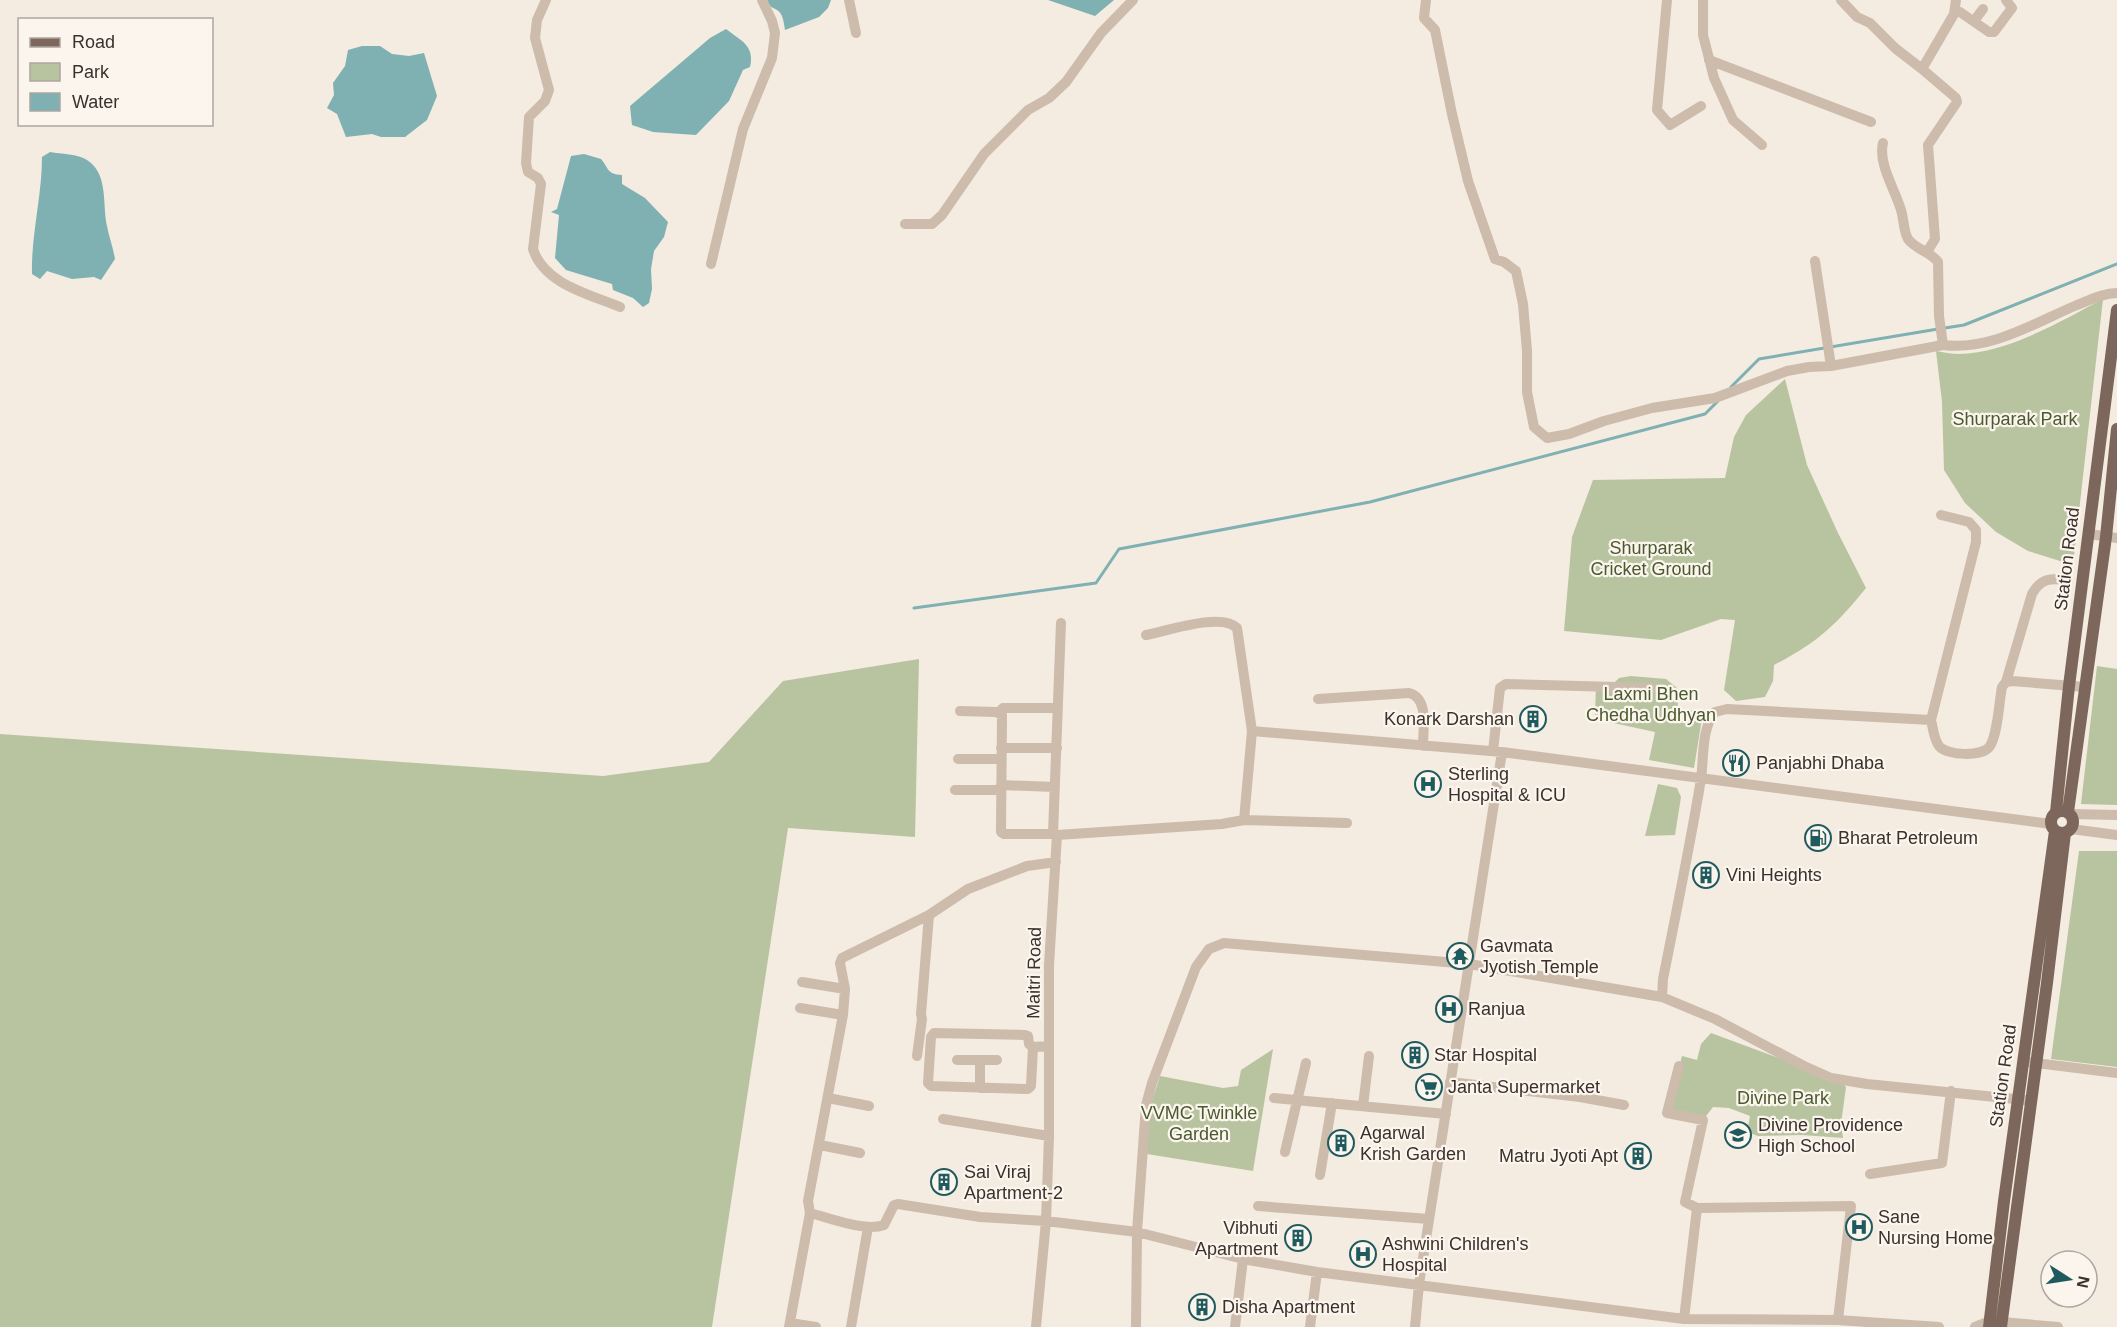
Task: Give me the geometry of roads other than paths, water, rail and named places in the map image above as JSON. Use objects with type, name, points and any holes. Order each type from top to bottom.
[{"type":"main road","name":"Station Road","points":[[2062,822],[2069,686],[2115,347],[2117,310]]},
{"type":"main road","name":"Station Road","points":[[1995,1324],[2062,822],[2085,687],[2100,573],[2111,537],[2113,464],[2117,429]]},
{"type":"main road","points":[[2098,462],[2113,464]]},
{"type":"main road","points":[[2084,571],[2100,573]]},
{"type":"street","points":[[546,0],[537,20],[536,38],[549,90],[545,101],[529,117],[526,163],[528,172],[538,178],[541,184],[533,249],[535,257],[550,275],[620,307]]},
{"type":"street","points":[[711,264],[743,129],[772,58],[775,33],[762,0]]},
{"type":"street","points":[[849,0],[856,33]]},
{"type":"street","points":[[905,224],[932,224],[942,215],[984,154],[1028,110],[1048,98],[1066,82],[1101,33],[1133,0]]},
{"type":"street","points":[[1426,0],[1424,18],[1436,30],[1458,142],[1481,219],[1496,259],[1516,271],[1523,304],[1527,351],[1527,392],[1534,427],[1547,438],[1569,434],[1604,421],[1652,408],[1718,397],[1787,371],[1831,366],[1943,343],[1961,347],[1987,342],[2026,329],[2091,299],[2117,293]]},
{"type":"street","points":[[1666,0],[1657,110],[1670,125],[1701,106]]},
{"type":"street","points":[[1703,0],[1703,35],[1714,78],[1733,120],[1762,145]]},
{"type":"street","points":[[1841,0],[1857,17],[1870,23],[1889,43],[1956,98],[1957,102],[1928,145],[1935,239],[1932,248],[1927,252]]},
{"type":"street","points":[[1956,0],[1957,13]]},
{"type":"street","points":[[1922,69],[1957,13],[1962,0]]},
{"type":"street","points":[[1957,13],[1974,21],[1989,32],[1994,32],[2012,8],[2006,0]]},
{"type":"street","points":[[1974,21],[1983,9]]},
{"type":"street","points":[[1709,60],[1871,122]]},
{"type":"street","points":[[1883,143],[1881,149],[1883,158],[1901,208],[1907,238],[1915,246],[1934,255],[1938,262],[1939,316],[1943,343]]},
{"type":"street","points":[[1815,261],[1831,366]]},
{"type":"street","points":[[1941,515],[1969,522],[1976,530],[1976,542],[1930,720],[1937,745],[1944,751],[1983,752],[1989,747],[1993,739],[2002,687],[2006,682],[2032,594],[2037,586],[2051,578],[2068,580]]},
{"type":"street","points":[[2089,534],[2111,537]]},
{"type":"street","points":[[1146,635],[1215,621],[1233,624],[1237,628],[1252,731],[1244,820]]},
{"type":"street","name":"Maitri Road","points":[[1036,1327],[1046,1221],[1049,1136],[1049,965],[1056,862],[1055,787],[1061,623]]},
{"type":"street","points":[[2006,682],[2085,687]]},
{"type":"street","points":[[1416,1327],[1419,1284],[1470,964],[1497,752],[1500,688],[1506,684],[1653,688]]},
{"type":"street","points":[[1318,699],[1414,694],[1422,703],[1423,746]]},
{"type":"street","points":[[960,711],[999,712],[1003,708],[1057,708]]},
{"type":"street","points":[[1662,997],[1709,722],[1715,712],[1727,709],[1930,720]]},
{"type":"street","points":[[999,712],[1002,715],[1000,826],[1004,834],[1055,835],[1222,824],[1244,820],[1347,823]]},
{"type":"street","points":[[1252,731],[1497,752],[2062,822],[2117,836]]},
{"type":"street","points":[[958,759],[1057,748]]},
{"type":"street","points":[[955,790],[1055,787]]},
{"type":"street","points":[[2062,822],[2117,815]]},
{"type":"street","points":[[816,1327],[790,1325],[810,1213],[808,1201],[843,1015],[845,989],[840,963],[842,958],[929,915],[968,889],[1027,866],[1056,862]]},
{"type":"street","points":[[917,1056],[922,1019],[929,915]]},
{"type":"street","points":[[1136,1327],[1137,1232],[1146,1105],[1152,1083],[1196,967],[1209,949],[1224,943],[1470,964],[1662,997],[1715,1018],[1831,1078],[2025,1100]]},
{"type":"street","points":[[802,982],[845,989]]},
{"type":"street","points":[[800,1008],[843,1015]]},
{"type":"street","points":[[1033,1047],[1031,1086],[1028,1089],[931,1086],[928,1083],[934,1033],[1024,1035],[1028,1036],[1029,1044],[1033,1047],[1049,1047]]},
{"type":"street","points":[[1363,1106],[1369,1056]]},
{"type":"street","points":[[957,1060],[997,1060]]},
{"type":"street","points":[[980,1060],[980,1088]]},
{"type":"street","points":[[1286,1152],[1306,1063]]},
{"type":"street","points":[[2030,1063],[2117,1073]]},
{"type":"street","points":[[1679,1066],[1667,1113],[1703,1120],[1685,1202],[1697,1209],[1851,1206],[1838,1320]]},
{"type":"street","points":[[1450,1082],[1580,1097],[1624,1105]]},
{"type":"street","points":[[1870,1174],[1942,1163],[1951,1091]]},
{"type":"street","points":[[828,1098],[869,1106]]},
{"type":"street","points":[[1274,1098],[1446,1114]]},
{"type":"street","points":[[1320,1175],[1332,1104]]},
{"type":"street","points":[[943,1119],[1049,1136]]},
{"type":"street","points":[[820,1145],[861,1153]]},
{"type":"street","points":[[810,1213],[868,1227],[879,1227],[885,1225],[894,1205],[898,1204],[980,1217],[1046,1221],[1137,1232],[1243,1259],[1317,1272],[1710,1323],[1838,1320],[1939,1327]]},
{"type":"street","points":[[1258,1206],[1429,1219]]},
{"type":"street","points":[[1684,1319],[1697,1209]]},
{"type":"street","points":[[850,1327],[868,1227]]},
{"type":"street","points":[[1235,1327],[1243,1259]]},
{"type":"street","points":[[1310,1327],[1317,1272]]},
{"type":"street","points":[[1976,1327],[1995,1324],[2058,1327]]},
{"type":"water","points":[[763,0],[831,0],[828,8],[819,17],[785,30],[778,10]]},
{"type":"water","points":[[1048,0],[1114,0],[1095,16]]},
{"type":"water","points":[[726,29],[749,48],[750,67],[743,70],[729,101],[696,135],[653,132],[632,125],[630,106],[710,38]]},
{"type":"water","points":[[362,46],[380,46],[392,54],[409,56],[424,53],[437,96],[427,120],[405,137],[381,137],[372,134],[346,137],[337,114],[327,108],[334,95],[333,83],[345,66],[348,50]]},
{"type":"water","points":[[50,152],[83,158],[99,173],[107,226],[115,259],[101,280],[94,277],[72,279],[47,271],[40,279],[32,274],[42,157]]},
{"type":"water","points":[[584,154],[601,159],[610,172],[622,175],[622,184],[645,198],[668,222],[664,237],[654,251],[651,269],[652,289],[649,303],[643,307],[633,298],[613,290],[612,284],[566,270],[555,258],[559,215],[551,212],[557,209],[571,156]]},
{"type":"waterway","points":[[1945,328],[1964,325],[2117,264]]},
{"type":"waterway","points":[[1731,387],[1759,359],[1938,329]]},
{"type":"waterway","points":[[914,608],[1096,583],[1119,549],[1370,502],[1705,414],[1718,401]]},
{"type":"place","name":"Konark Darshan","points":[[1533,719]]},
{"type":"place","name":"Panjabhi Dhaba","points":[[1736,763]]},
{"type":"place","name":"Sterling Hospital & ICU","points":[[1428,784]]},
{"type":"place","name":"Bharat Petroleum","points":[[1818,838]]},
{"type":"place","name":"Vini Heights","points":[[1706,875]]},
{"type":"place","name":"Gavmata Jyotish Temple","points":[[1460,956]]},
{"type":"place","name":"Ranjua","points":[[1449,1009]]},
{"type":"place","name":"Star Hospital","points":[[1415,1055]]},
{"type":"place","name":"Janta Supermarket","points":[[1429,1087]]},
{"type":"place","name":"Divine Providence High School","points":[[1738,1135]]},
{"type":"place","name":"Agarwal Krish Garden","points":[[1341,1143]]},
{"type":"place","name":"Matru Jyoti Apt","points":[[1638,1156]]},
{"type":"place","name":"Sai Viraj Apartment-2","points":[[944,1182]]},
{"type":"place","name":"Sane Nursing Home","points":[[1859,1227]]},
{"type":"place","name":"Vibhuti Apartment","points":[[1298,1238]]},
{"type":"place","name":"Ashwini Children's Hospital","points":[[1363,1254]]},
{"type":"place","name":"Disha Apartment","points":[[1202,1307]]},
{"type":"park label","name":"Shurparak Park","points":[[2015,419]]},
{"type":"park label","name":"Shurparak Cricket Ground","points":[[1651,558]]},
{"type":"park label","name":"Laxmi Bhen Chedha Udhyan","points":[[1651,704]]},
{"type":"park label","name":"Divine Park","points":[[1783,1098]]},
{"type":"park label","name":"VVMC Twinkle Garden","points":[[1199,1123]]}]
